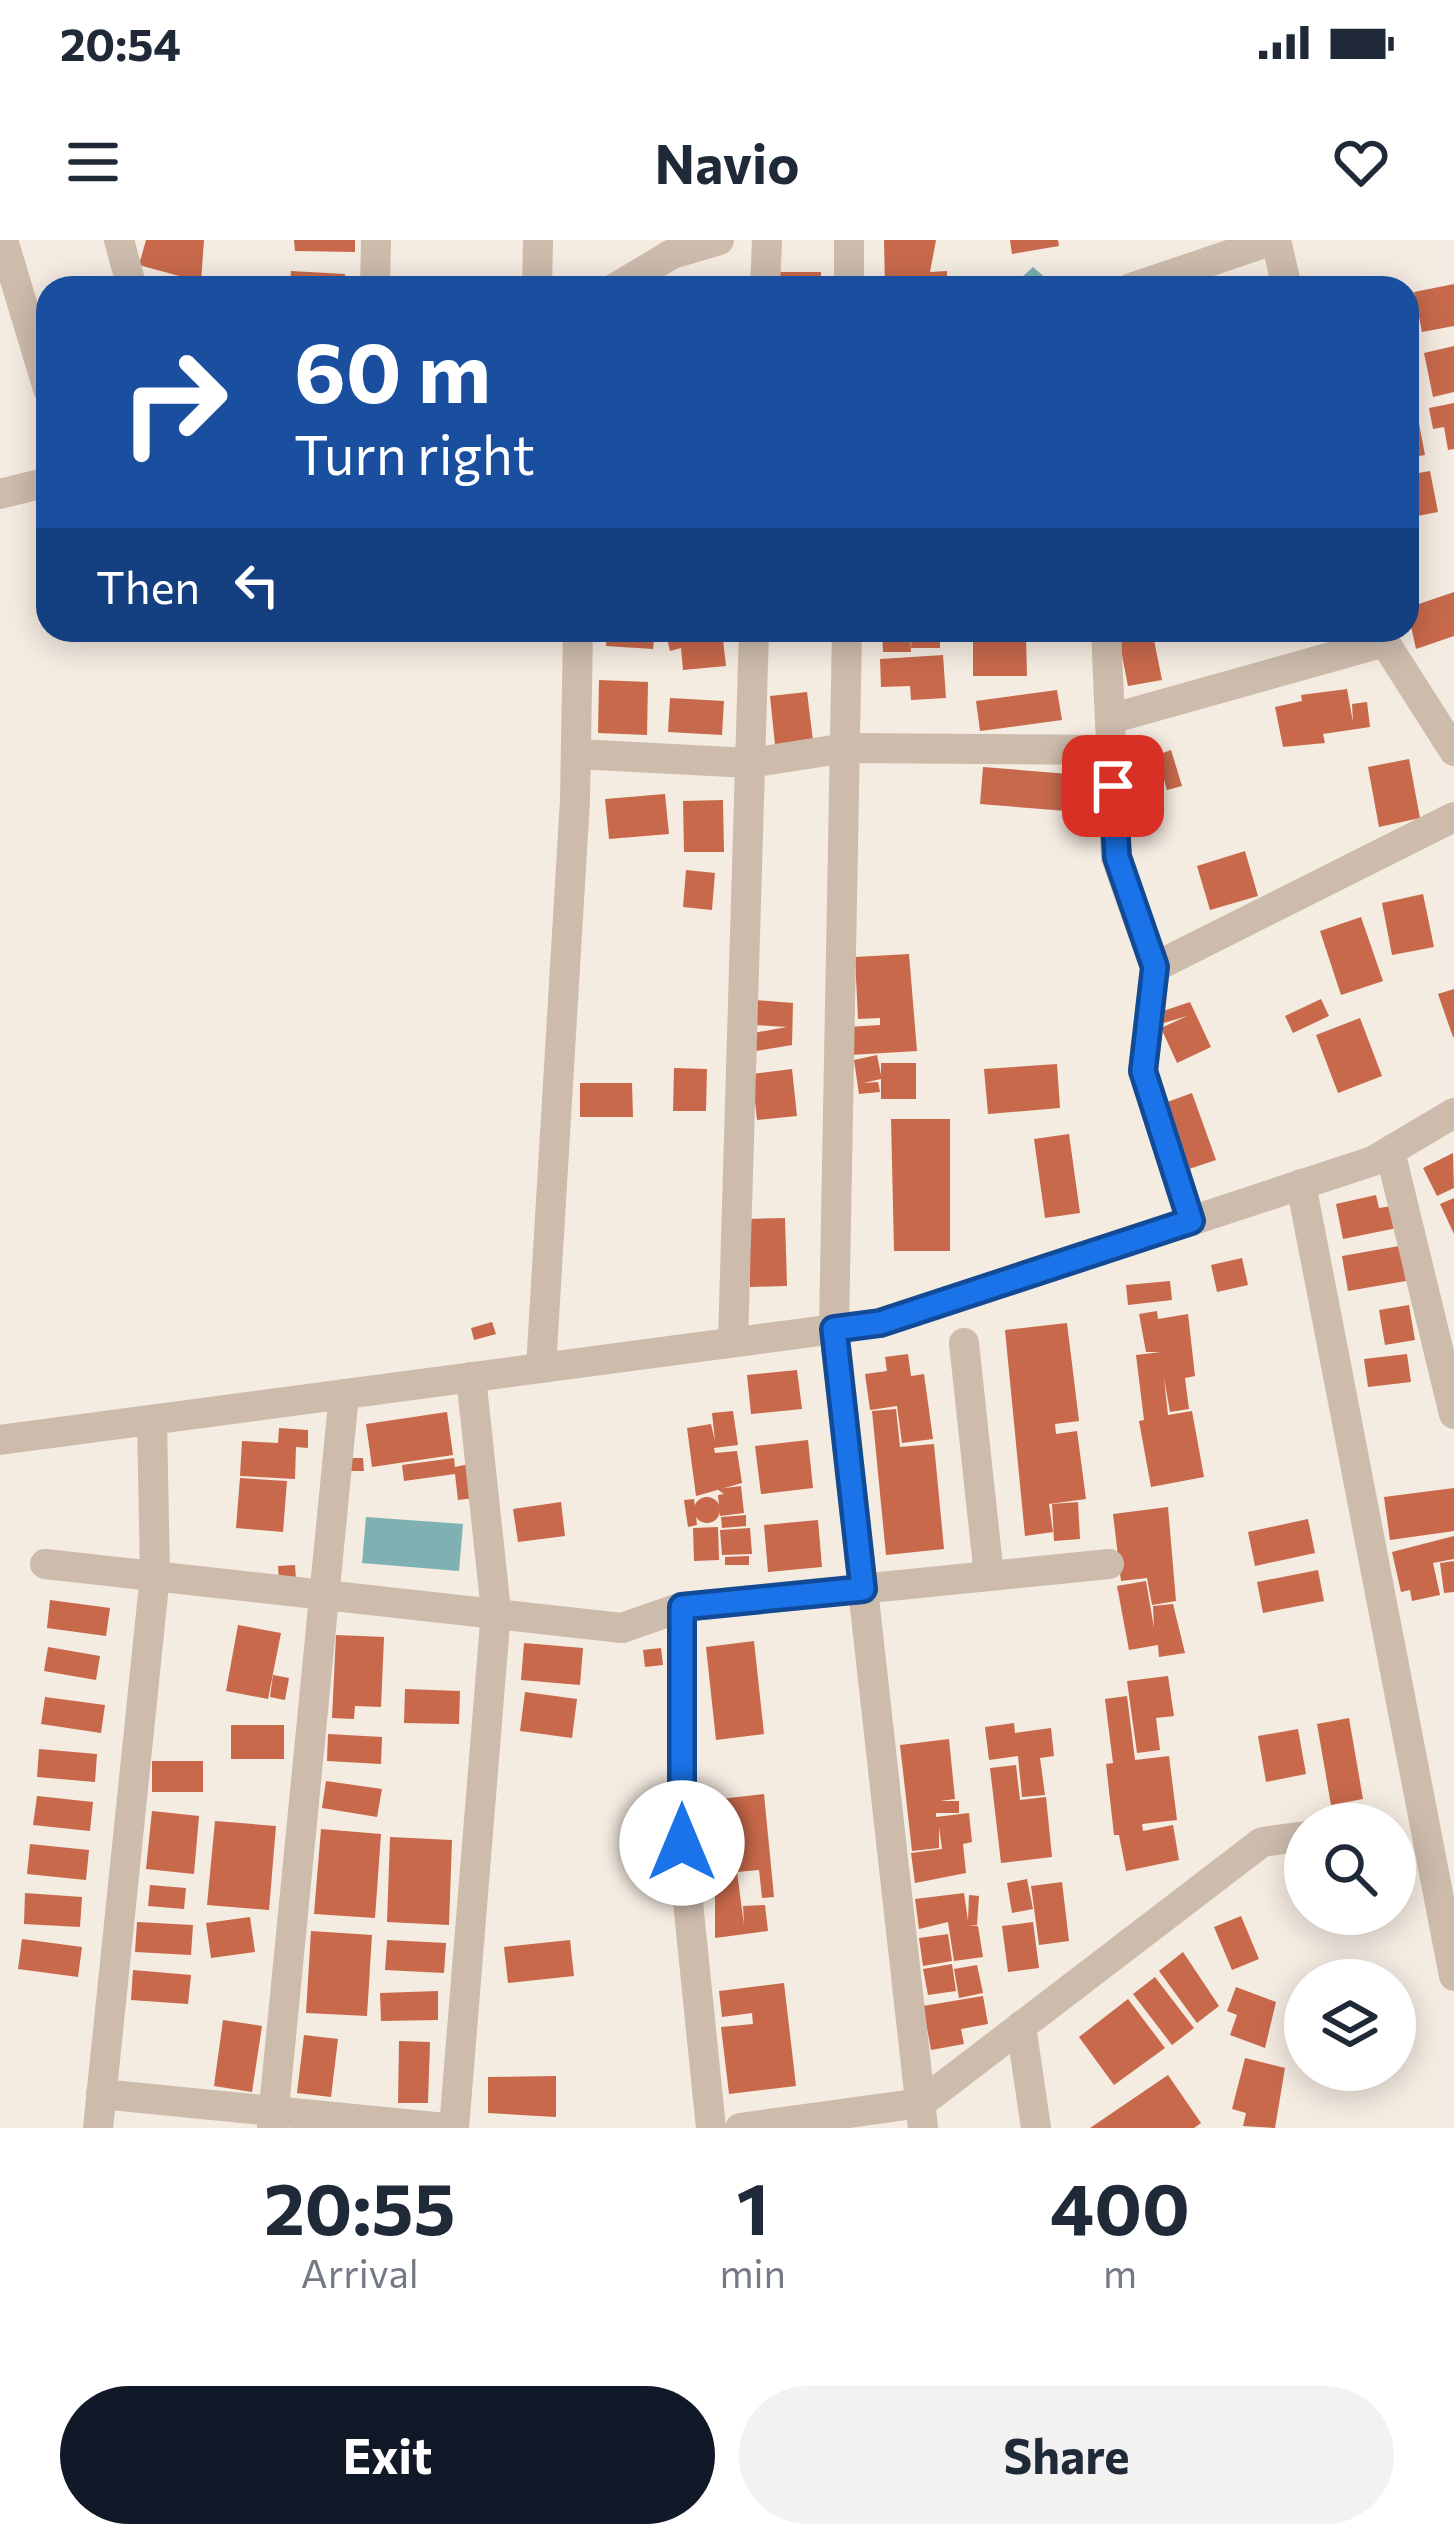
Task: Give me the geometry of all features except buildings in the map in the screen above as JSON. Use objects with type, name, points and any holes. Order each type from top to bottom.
[{"type":"street","points":[[3,240],[36,349]]},
{"type":"street","points":[[119,240],[129,276]]},
{"type":"street","points":[[375,276],[376,240]]},
{"type":"street","points":[[537,276],[538,240]]},
{"type":"street","points":[[632,276],[672,247],[719,240]]},
{"type":"street","points":[[766,276],[767,240]]},
{"type":"street","points":[[849,240],[849,276]]},
{"type":"street","points":[[1167,276],[1275,240],[1284,276]]},
{"type":"street","points":[[0,494],[36,485]]},
{"type":"street","points":[[541,1368],[576,754],[578,642]]},
{"type":"street","points":[[734,1342],[754,642]]},
{"type":"street","points":[[847,642],[834,1329],[922,2115]]},
{"type":"street","points":[[1107,642],[1117,857],[1155,967],[1143,1071],[1191,1221]]},
{"type":"street","points":[[576,754],[750,763],[846,748],[1111,735],[1363,642]]},
{"type":"street","points":[[1383,642],[1454,751]]},
{"type":"street","points":[[1155,967],[1454,817]]},
{"type":"street","points":[[0,1440],[880,1323],[1301,1184],[1390,1151],[1454,1113]]},
{"type":"street","points":[[1390,1151],[1454,1414]]},
{"type":"street","points":[[1301,1184],[1406,1803]]},
{"type":"street","points":[[964,1343],[989,1576]]},
{"type":"street","points":[[101,2094],[273,2120],[449,2128],[496,1611],[471,1377]]},
{"type":"street","points":[[273,2120],[344,1394]]},
{"type":"street","points":[[98,2128],[155,1575],[152,1420]]},
{"type":"street","points":[[45,1564],[622,1628],[682,1607],[1108,1564]]},
{"type":"street","points":[[682,1607],[682,1843],[711,2128]]},
{"type":"street","points":[[740,2128],[922,2115],[1021,2026],[1262,1842],[1284,1839]]},
{"type":"street","points":[[1416,1846],[1454,1976]]},
{"type":"street","points":[[1021,2026],[1036,2128]]},
{"type":"water","points":[[1033,267],[1044,276],[1023,276]]},
{"type":"water","points":[[366,1517],[463,1524],[459,1571],[362,1563]]},
{"type":"route","points":[[682,1843],[682,1607],[863,1589],[834,1329],[880,1323],[1191,1221],[1143,1071],[1155,967],[1117,857],[1113,786]]}]
